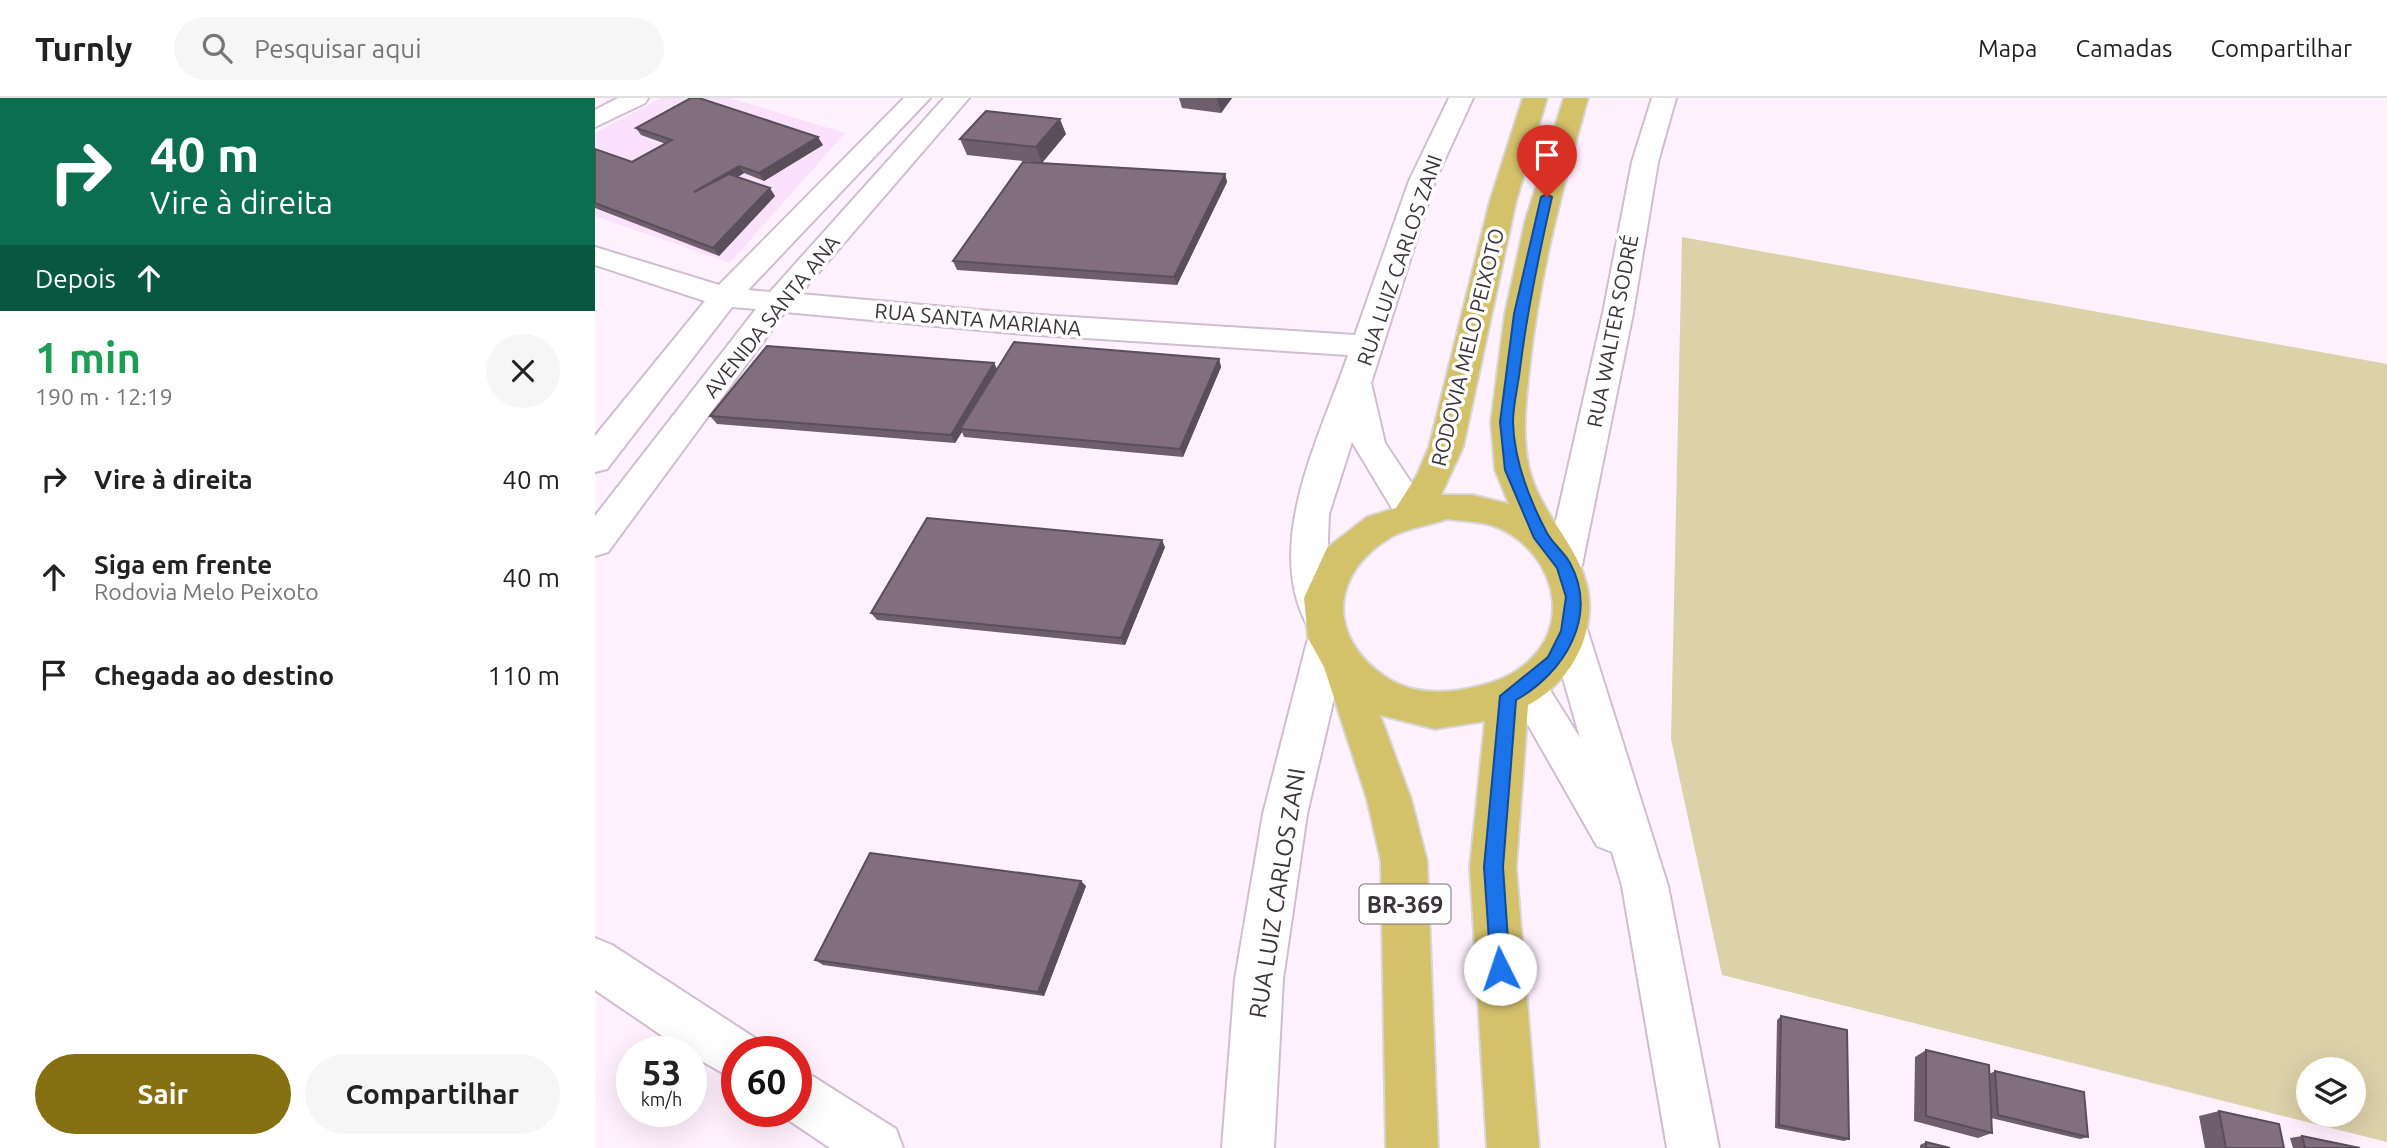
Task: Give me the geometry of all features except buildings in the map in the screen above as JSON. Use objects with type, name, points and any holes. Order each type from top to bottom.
[{"type":"main road","name":"RODOVIA MELO PEIXOTO","points":[[1412,511],[1433,479],[1446,447],[1503,201],[1535,98]]},
{"type":"main road","name":"RODOVIA MELO PEIXOTO","points":[[1553,552],[1512,470],[1507,422],[1520,314],[1539,222],[1576,98]]},
{"type":"main road","points":[[1447,506],[1482,509],[1514,520],[1553,552],[1574,597],[1569,632],[1553,662],[1517,691],[1480,706],[1448,710],[1418,709],[1389,700],[1363,687],[1330,641],[1327,578],[1346,548],[1375,526],[1412,511],[1447,506]]},
{"type":"main road","name":"BR-369","points":[[1330,641],[1389,799],[1404,861],[1412,1148]]},
{"type":"main road","points":[[1513,1148],[1493,867],[1517,691]]},
{"type":"street","points":[[595,120],[636,98]]},
{"type":"street","name":"AVENIDA SANTA ANA","points":[[595,460],[724,297],[918,98]]},
{"type":"street","name":"AVENIDA SANTA ANA","points":[[595,542],[777,302],[957,98]]},
{"type":"street","name":"RUA LUIZ CARLOS ZANI","points":[[1248,1148],[1259,979],[1285,814],[1330,641],[1309,565],[1311,514],[1422,181],[1461,98]]},
{"type":"street","name":"RUA WALTER SODRÉ","points":[[1553,552],[1618,313],[1644,162],[1664,98]]},
{"type":"street","name":"RUA SANTA MARIANA","points":[[610,270],[724,297],[1024,324],[1368,346]]},
{"type":"street","name":"RUA LUIZ CARLOS ZANI","points":[[1356,385],[1369,445],[1412,511]]},
{"type":"street","points":[[1569,632],[1645,886],[1693,1148]]},
{"type":"street","points":[[1517,691],[1645,886]]},
{"type":"street","points":[[595,962],[721,1045]]},
{"type":"street","points":[[812,1105],[877,1148]]},
{"type":"shaded area","points":[[661,98],[730,98],[845,133],[730,263],[595,216],[595,133]]},
{"type":"shaded area","points":[[1682,237],[2387,364],[2387,1142],[2327,1127],[2366,1127],[2366,1057],[2296,1057],[2296,1119],[1722,975],[1671,739]]},
{"type":"route","points":[[1500,969],[1493,867],[1508,696],[1526,686],[1553,662],[1569,632],[1574,597],[1563,565],[1542,538],[1512,470],[1507,422],[1520,314],[1539,222],[1547,197]]}]
